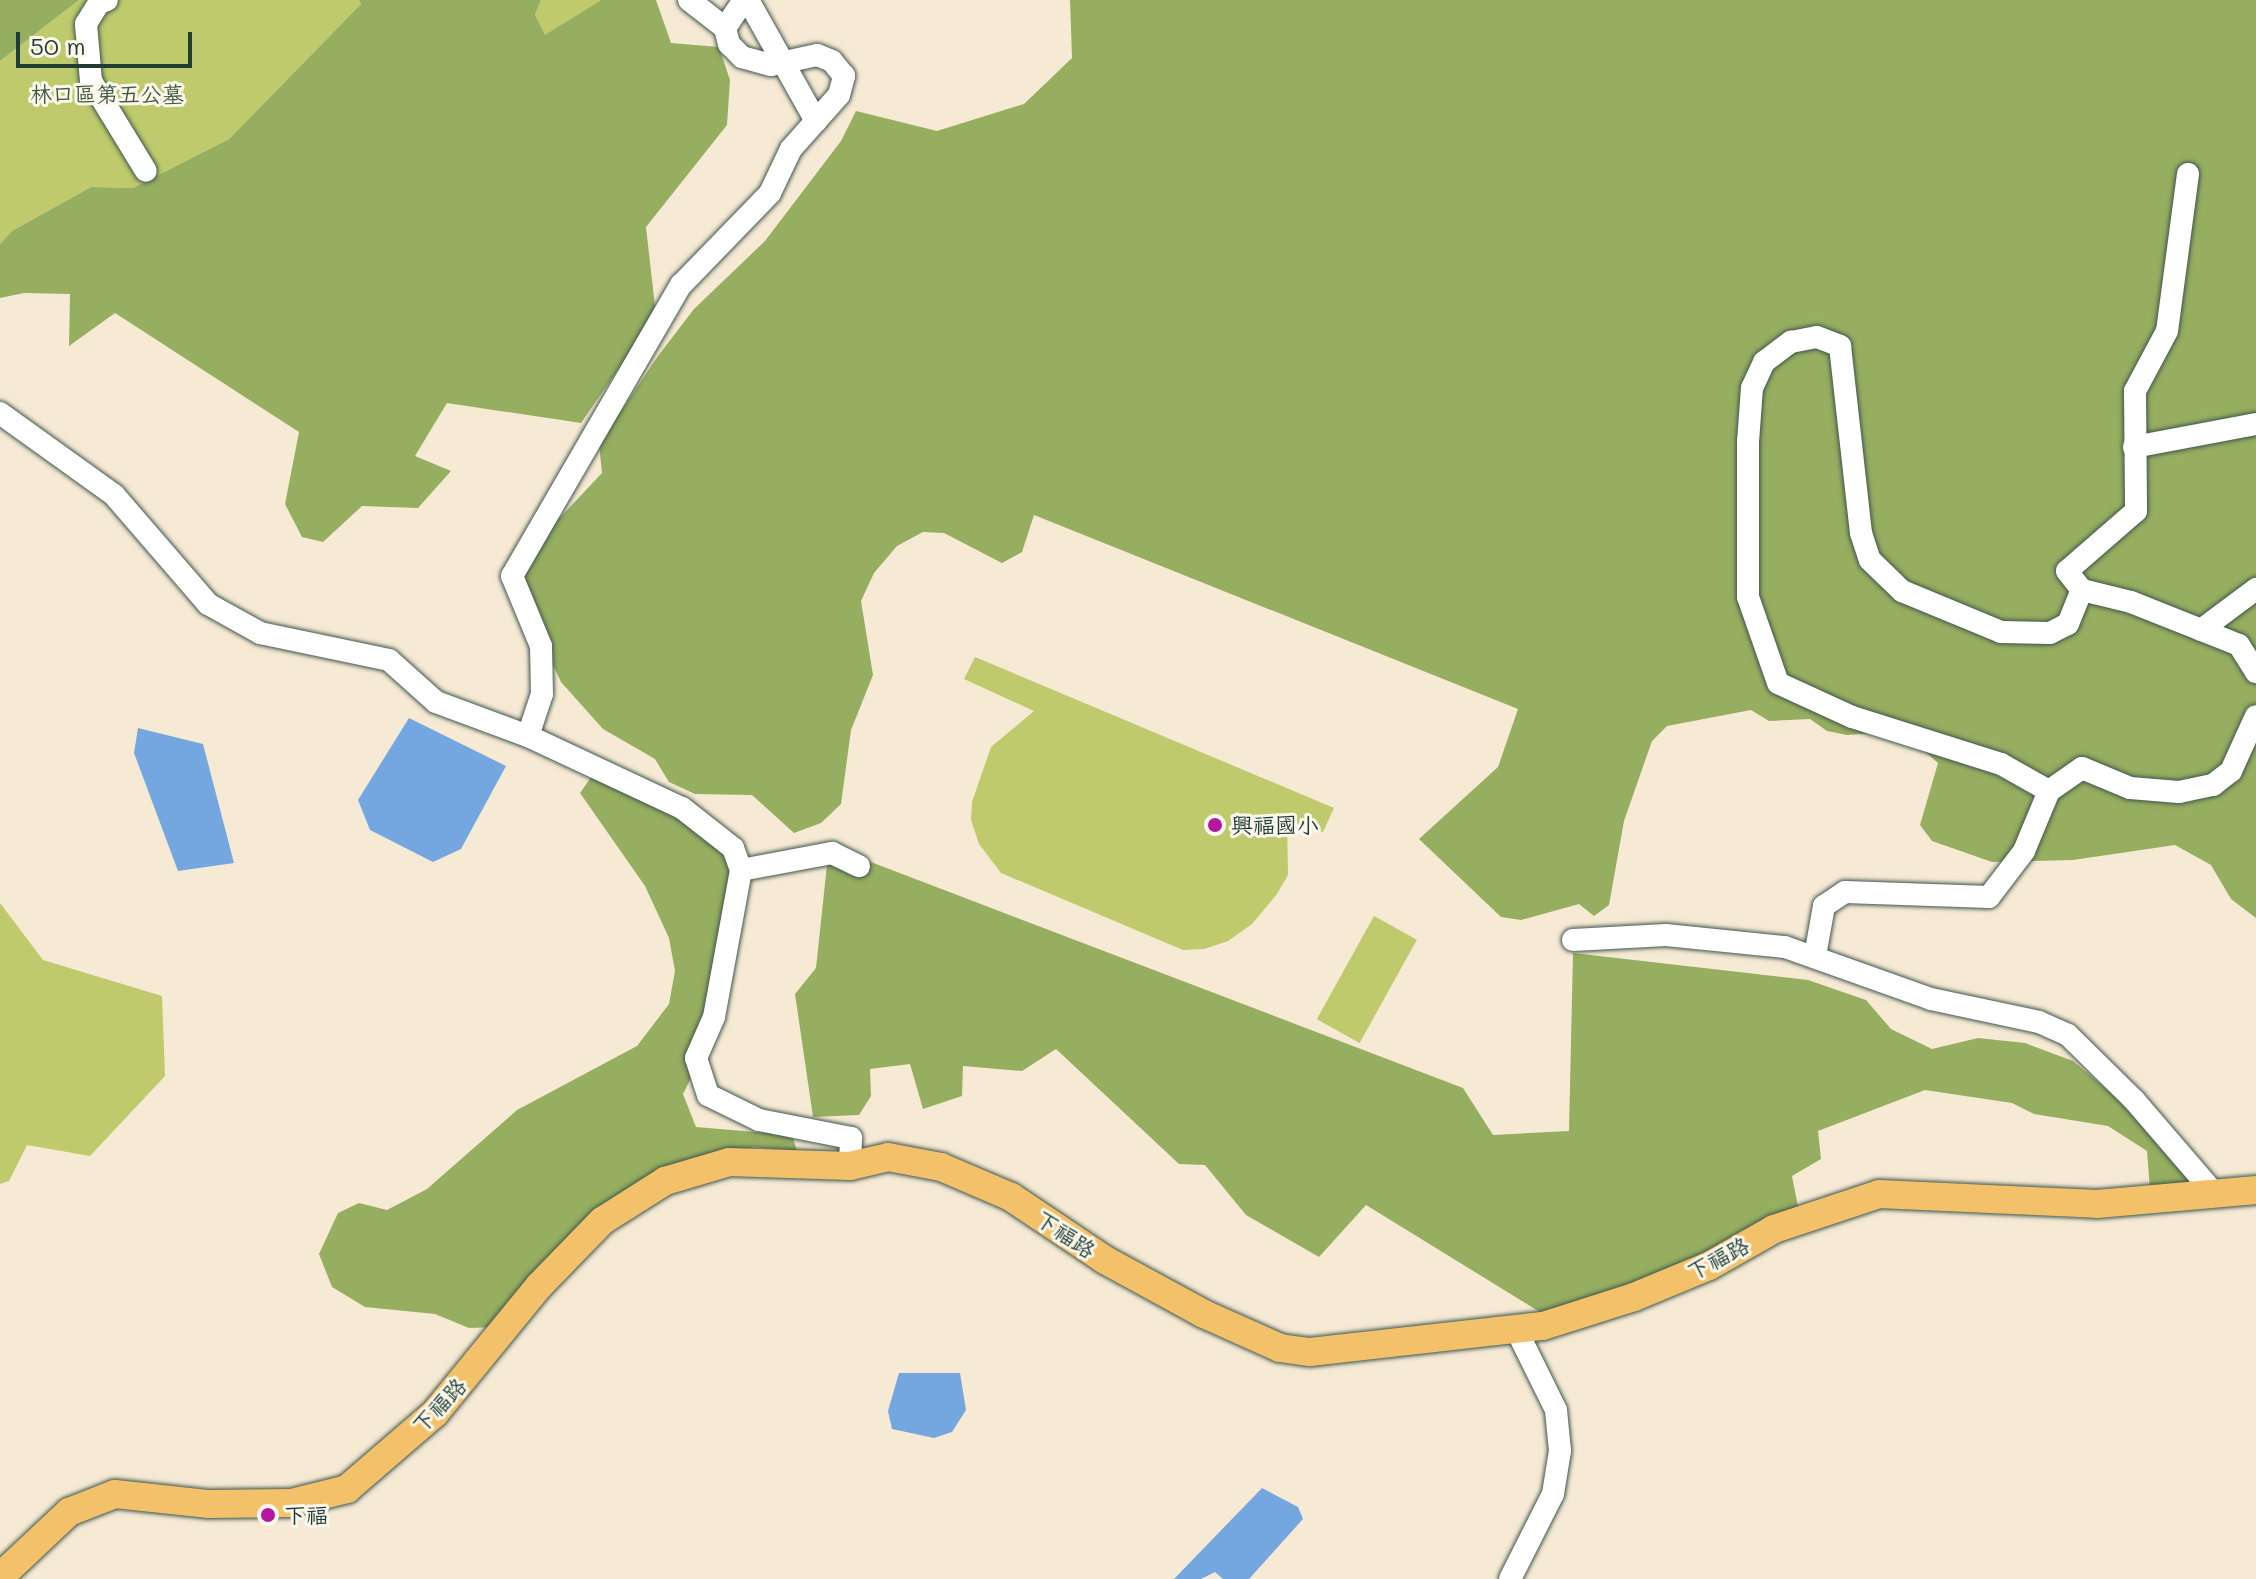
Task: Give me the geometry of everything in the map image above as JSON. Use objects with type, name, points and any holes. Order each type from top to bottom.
[{"type":"main road","name":"下福路","points":[[0,1577],[69,1512],[115,1494],[209,1504],[291,1503],[347,1489],[435,1413],[539,1286],[602,1221],[665,1181],[729,1162],[850,1166],[888,1157],[975,1179],[1146,1284],[1280,1348],[1359,1349],[1517,1331],[1634,1297],[1709,1266],[1774,1229],[1879,1194],[2037,1205],[2256,1190]]},
{"type":"street","points":[[107,0],[99,3],[86,24],[91,81],[146,171]]},
{"type":"street","points":[[528,736],[542,694],[541,646],[512,576],[681,285],[770,193],[791,149],[839,95],[844,76],[832,61],[817,55],[771,65],[742,57],[729,44],[725,28],[689,0]]},
{"type":"street","points":[[725,28],[746,0],[785,62],[816,121]]},
{"type":"street","points":[[2188,174],[2167,331],[2135,391],[2136,511],[2067,571],[2082,590],[2131,602],[2239,645],[2256,672]]},
{"type":"street","points":[[2049,791],[2001,764],[1852,717],[1778,683],[1748,597],[1748,442],[1752,388],[1764,362],[1791,342],[1817,337],[1840,346],[1861,533],[1870,560],[1902,591],[2001,632],[2050,633],[2068,624],[2082,590]]},
{"type":"street","points":[[0,413],[114,495],[208,604],[260,633],[389,660],[436,702],[528,736],[682,808],[733,848],[741,870],[714,1017],[696,1058],[708,1095],[759,1120],[851,1138],[850,1166]]},
{"type":"street","points":[[2134,447],[2256,424]]},
{"type":"street","points":[[2201,630],[2256,589]]},
{"type":"street","points":[[1815,956],[1824,906],[1845,892],[1989,897],[2024,851],[2049,791],[2082,768],[2130,788],[2179,792],[2213,785],[2231,771],[2256,716]]},
{"type":"street","points":[[741,870],[832,853],[859,866]]},
{"type":"street","points":[[1573,940],[1666,935],[1785,947],[1931,999],[2039,1022],[2068,1035],[2134,1100],[2213,1192]]},
{"type":"street","points":[[1510,1579],[1553,1494],[1560,1451],[1556,1410],[1517,1331]]},
{"type":"green space","points":[[0,0],[79,0],[0,61]]},
{"type":"green space","name":"林口區第五公墓","points":[[79,0],[359,0],[361,4],[229,139],[133,188],[91,187],[12,231],[0,244],[0,61]]},
{"type":"green space","points":[[359,0],[541,0],[535,15],[545,35],[601,0],[656,0],[671,43],[719,47],[730,80],[727,125],[646,227],[656,315],[581,423],[447,403],[415,456],[451,471],[418,508],[362,506],[323,542],[302,537],[285,504],[299,432],[115,313],[69,346],[70,294],[24,293],[0,298],[0,244],[12,231],[91,187],[133,188],[229,139],[361,4]]},
{"type":"green space","points":[[541,0],[601,0],[544,36],[535,15]]},
{"type":"green space","points":[[1070,0],[2256,0],[2256,918],[2231,899],[2211,865],[2175,845],[2073,860],[1992,862],[1932,841],[1920,825],[1938,763],[1909,738],[1889,732],[1847,735],[1827,731],[1810,719],[1769,721],[1751,710],[1667,726],[1652,741],[1624,821],[1609,905],[1594,916],[1579,904],[1521,920],[1501,917],[1419,839],[1498,767],[1518,709],[1034,515],[1022,552],[1002,563],[944,533],[923,532],[897,546],[874,573],[861,601],[873,675],[851,730],[841,804],[821,823],[794,833],[752,795],[695,794],[669,782],[655,759],[603,729],[561,682],[524,603],[525,572],[536,543],[602,473],[599,444],[658,356],[694,309],[765,241],[841,141],[856,111],[937,131],[1024,104],[1072,58]]},
{"type":"green space","points":[[975,657],[1334,808],[1323,832],[1287,820],[1288,875],[1277,894],[1252,924],[1228,941],[1204,949],[1183,950],[1001,873],[979,844],[971,820],[972,802],[991,747],[1034,711],[964,679]]},
{"type":"green space","points":[[596,770],[732,839],[719,1022],[683,1094],[696,1127],[792,1135],[797,1151],[754,1147],[683,1166],[496,1327],[469,1328],[435,1314],[365,1307],[332,1287],[319,1254],[338,1213],[359,1203],[387,1210],[427,1189],[517,1110],[637,1046],[669,1004],[675,971],[669,938],[645,886],[580,793]]},
{"type":"green space","points":[[829,846],[1463,1088],[1493,1135],[1569,1131],[1573,953],[1808,980],[1866,1000],[1891,1029],[1932,1049],[1978,1038],[2025,1043],[2073,1061],[2135,1113],[2195,1185],[2150,1190],[2147,1151],[2108,1126],[2034,1114],[2012,1103],[1925,1090],[1818,1131],[1821,1159],[1792,1176],[1802,1227],[1548,1317],[1366,1205],[1319,1257],[1246,1215],[1205,1165],[1179,1164],[1056,1049],[1022,1071],[963,1066],[962,1096],[923,1109],[910,1064],[870,1069],[871,1096],[859,1115],[813,1117],[795,994],[816,968]]},
{"type":"green space","points":[[0,903],[43,960],[162,996],[165,1076],[90,1156],[27,1145],[9,1181],[0,1184]]},
{"type":"green space","points":[[1374,916],[1417,940],[1360,1043],[1317,1019]]},
{"type":"water","points":[[409,718],[506,766],[461,849],[433,862],[370,830],[358,800]]},
{"type":"water","points":[[138,728],[203,744],[234,863],[178,871],[134,753]]},
{"type":"water","points":[[899,1373],[960,1373],[966,1410],[952,1432],[934,1438],[892,1429],[888,1411]]},
{"type":"water","points":[[1262,1488],[1298,1507],[1303,1519],[1249,1579],[1223,1579],[1215,1572],[1201,1579],[1174,1579]]},
{"type":"place","name":"興福國小","points":[[1215,825]]},
{"type":"place","name":"下福","points":[[268,1515]]}]
